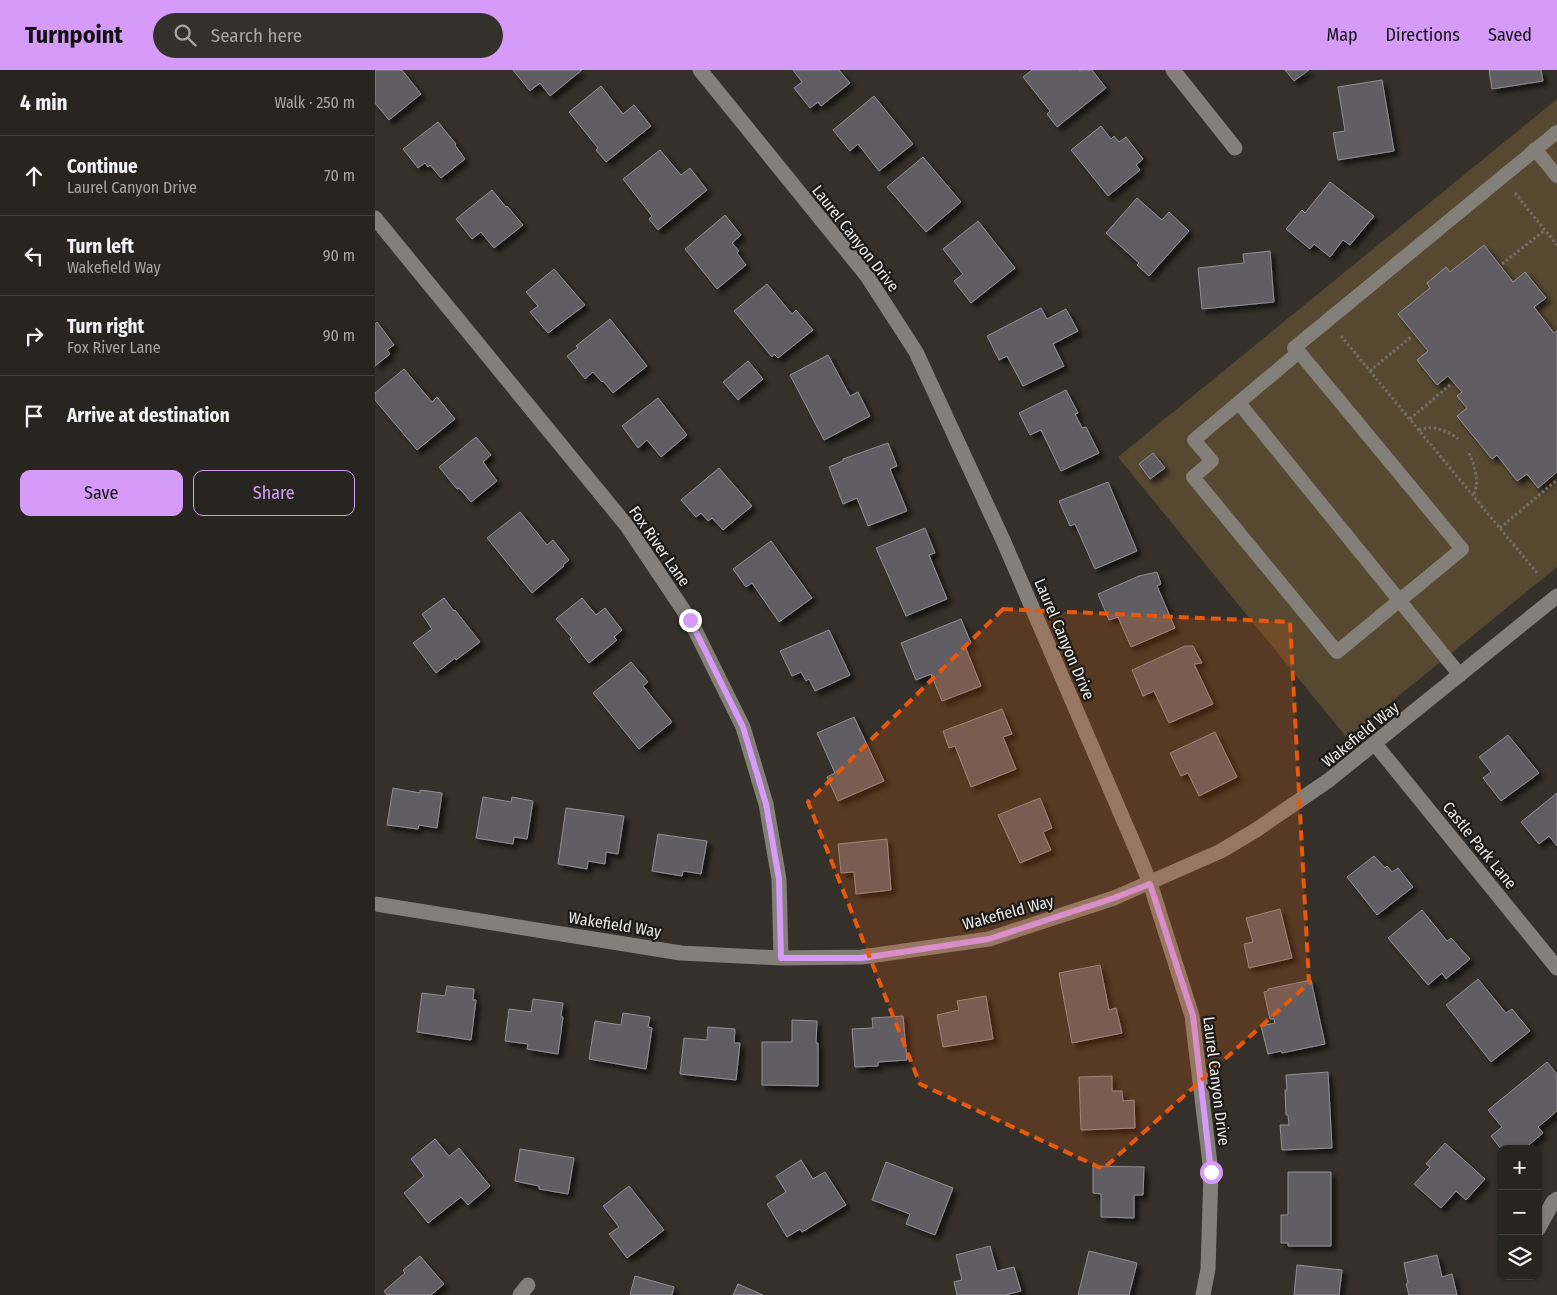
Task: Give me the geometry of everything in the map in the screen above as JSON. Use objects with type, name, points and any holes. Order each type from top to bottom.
[{"type":"street","name":"Laurel Canyon Drive","points":[[701,70],[867,276],[916,352],[1003,540],[1150,884],[1193,1016],[1211,1172],[1208,1270],[1203,1295]]},
{"type":"street","points":[[1173,70],[1235,148]]},
{"type":"street","name":"Fox River Lane","points":[[375,218],[627,526],[690,620],[743,727],[766,804],[779,879],[781,958]]},
{"type":"street","name":"Wakefield Way","points":[[375,904],[681,953],[781,958],[862,958],[989,939],[1114,898],[1150,884],[1221,851],[1256,830],[1329,780],[1557,596]]},
{"type":"street","name":"Castle Park Lane","points":[[1375,744],[1557,968]]},
{"type":"street","points":[[1542,1222],[1553,1202],[1557,1199]]},
{"type":"lane","points":[[1299,352],[1194,440],[1211,461],[1193,477],[1337,652],[1462,548],[1299,352],[1295,348],[1557,132]]},
{"type":"lane","points":[[1535,150],[1557,176]]},
{"type":"lane","points":[[1239,403],[1460,675]]},
{"type":"path","points":[[1514,192],[1557,245]]},
{"type":"path","points":[[1502,264],[1545,230]]},
{"type":"path","points":[[1340,335],[1537,573]]},
{"type":"path","points":[[1370,371],[1412,336]]},
{"type":"path","points":[[1410,419],[1451,384]]},
{"type":"path","points":[[1419,430],[1435,429],[1453,434],[1458,439]]},
{"type":"path","points":[[1469,454],[1477,477],[1476,491],[1473,496]]},
{"type":"path","points":[[1500,528],[1557,480]]},
{"type":"highlighted area","points":[[1003,609],[1290,622],[1309,983],[1103,1169],[920,1084],[808,802]]},
{"type":"shaded area","points":[[1557,99],[1557,567],[1347,738],[1118,457]]},
{"type":"building","points":[[375,70],[402,70],[421,94],[389,120],[375,103]]},
{"type":"building","points":[[513,70],[582,70],[550,96],[540,83],[530,91]]},
{"type":"building","points":[[793,70],[839,70],[850,83],[821,106],[818,102],[810,108],[794,88],[802,82]]},
{"type":"building","points":[[1032,70],[1092,70],[1106,88],[1057,127],[1047,114],[1050,111],[1023,77]]},
{"type":"building","points":[[1285,70],[1309,70],[1294,81]]},
{"type":"building","points":[[1489,70],[1541,70],[1543,81],[1492,89]]},
{"type":"building","points":[[1382,80],[1394,151],[1338,160],[1333,133],[1345,131],[1338,87]]},
{"type":"building","points":[[601,86],[623,114],[634,105],[651,126],[606,162],[596,150],[598,148],[569,112]]},
{"type":"building","points":[[874,96],[913,144],[879,171],[858,144],[850,151],[833,130]]},
{"type":"building","points":[[438,122],[456,144],[465,159],[441,178],[430,165],[428,167],[425,163],[418,168],[403,149]]},
{"type":"building","points":[[1101,126],[1111,139],[1114,136],[1119,142],[1126,137],[1143,159],[1136,165],[1140,170],[1108,196],[1071,150]]},
{"type":"building","points":[[660,150],[681,175],[690,168],[707,190],[658,230],[649,219],[652,216],[623,179]]},
{"type":"building","points":[[923,157],[961,202],[926,232],[887,187]]},
{"type":"building","points":[[1330,182],[1374,216],[1350,245],[1343,240],[1330,257],[1314,244],[1310,249],[1286,229],[1302,210],[1305,213]]},
{"type":"building","points":[[492,190],[523,225],[494,248],[481,232],[472,239],[456,219]]},
{"type":"building","points":[[1137,198],[1162,220],[1169,212],[1189,231],[1149,276],[1137,265],[1139,263],[1106,233]]},
{"type":"building","points":[[725,215],[741,235],[732,243],[739,251],[737,253],[746,265],[717,289],[685,249]]},
{"type":"building","points":[[978,221],[1015,268],[971,303],[954,281],[963,274],[943,249]]},
{"type":"building","points":[[1484,245],[1513,282],[1525,272],[1546,298],[1534,307],[1554,333],[1557,331],[1557,472],[1538,488],[1527,474],[1517,481],[1497,455],[1492,459],[1457,416],[1467,408],[1457,396],[1462,392],[1448,376],[1437,385],[1417,360],[1428,351],[1398,314],[1430,288],[1427,283],[1446,267],[1450,272]]},
{"type":"building","points":[[1270,251],[1274,302],[1202,309],[1198,268],[1244,263],[1243,254]]},
{"type":"building","points":[[554,269],[585,305],[548,333],[530,312],[538,306],[526,292]]},
{"type":"building","points":[[767,284],[792,314],[796,310],[813,330],[778,358],[774,354],[772,357],[734,311]]},
{"type":"building","points":[[1041,308],[1047,319],[1066,309],[1078,331],[1053,344],[1064,366],[1023,386],[1007,356],[999,360],[987,336]]},
{"type":"building","points":[[610,319],[647,366],[613,393],[593,372],[585,379],[567,356],[578,348],[576,346]]},
{"type":"building","points":[[377,322],[394,345],[387,350],[390,354],[375,366],[375,324]]},
{"type":"building","points":[[828,355],[850,396],[858,392],[870,416],[824,440],[790,375]]},
{"type":"building","points":[[748,361],[763,379],[738,400],[723,382]]},
{"type":"building","points":[[404,369],[432,402],[437,397],[455,419],[417,450],[375,400],[375,393]]},
{"type":"building","points":[[1066,390],[1078,413],[1075,414],[1082,428],[1086,427],[1099,453],[1061,471],[1041,430],[1030,435],[1019,413]]},
{"type":"building","points":[[658,398],[687,435],[661,457],[647,440],[638,448],[622,426]]},
{"type":"building","points":[[476,437],[491,455],[483,462],[497,481],[471,502],[459,488],[457,489],[439,467]]},
{"type":"building","points":[[888,443],[897,466],[890,469],[907,511],[868,526],[857,498],[843,504],[829,467],[843,461],[843,459]]},
{"type":"building","points":[[1153,453],[1165,468],[1150,479],[1139,464]]},
{"type":"building","points":[[719,468],[752,506],[723,530],[712,518],[708,521],[701,513],[696,517],[681,500]]},
{"type":"building","points":[[1108,482],[1137,551],[1095,569],[1075,524],[1070,526],[1059,501]]},
{"type":"building","points":[[520,512],[547,545],[553,540],[569,560],[532,593],[487,538]]},
{"type":"building","points":[[925,528],[935,553],[929,555],[947,599],[906,616],[876,548]]},
{"type":"building","points":[[771,541],[812,598],[779,622],[752,583],[746,587],[733,569]]},
{"type":"building","points":[[1157,572],[1161,584],[1157,586],[1175,628],[1131,647],[1118,617],[1109,620],[1098,594],[1139,576]]},
{"type":"building","points":[[444,598],[480,642],[436,673],[413,643],[432,629],[422,614]]},
{"type":"building","points":[[582,598],[596,615],[605,608],[622,630],[614,637],[617,640],[589,663],[556,619]]},
{"type":"building","points":[[961,619],[971,643],[965,646],[981,686],[942,701],[931,674],[916,680],[901,643]]},
{"type":"building","points":[[829,630],[850,675],[815,691],[809,679],[806,681],[801,672],[792,676],[780,651]]},
{"type":"building","points":[[1185,646],[1193,646],[1202,663],[1194,664],[1213,704],[1169,723],[1154,691],[1143,696],[1132,670]]},
{"type":"building","points":[[631,662],[648,682],[643,686],[672,722],[639,749],[593,693]]},
{"type":"building","points":[[1002,709],[1012,734],[1003,737],[1016,769],[971,787],[955,746],[949,748],[943,731]]},
{"type":"building","points":[[854,717],[884,781],[838,801],[827,777],[835,773],[817,733]]},
{"type":"building","points":[[1215,732],[1237,777],[1199,796],[1188,773],[1181,776],[1170,753]]},
{"type":"building","points":[[1508,735],[1539,773],[1501,801],[1483,778],[1491,772],[1479,757]]},
{"type":"building","points":[[393,788],[420,793],[420,790],[442,793],[437,828],[419,825],[418,829],[387,825]]},
{"type":"building","points":[[1557,793],[1557,846],[1549,836],[1539,844],[1521,822]]},
{"type":"building","points":[[483,797],[511,802],[512,797],[533,801],[527,839],[514,837],[513,844],[476,838]]},
{"type":"building","points":[[1040,798],[1052,828],[1043,832],[1051,850],[1020,863],[998,815]]},
{"type":"building","points":[[566,808],[624,816],[618,854],[606,852],[605,864],[588,861],[587,869],[558,864]]},
{"type":"building","points":[[658,834],[707,841],[701,874],[683,871],[682,876],[652,871]]},
{"type":"building","points":[[887,839],[891,890],[856,894],[854,872],[841,873],[838,844]]},
{"type":"building","points":[[1374,856],[1385,868],[1387,866],[1392,872],[1398,868],[1413,887],[1377,915],[1347,877]]},
{"type":"building","points":[[1280,909],[1292,958],[1249,968],[1244,944],[1253,942],[1246,918]]},
{"type":"building","points":[[1422,910],[1447,941],[1451,938],[1470,959],[1446,979],[1442,973],[1428,985],[1388,938]]},
{"type":"building","points":[[1100,965],[1109,1010],[1116,1008],[1122,1033],[1072,1043],[1059,973]]},
{"type":"building","points":[[1478,979],[1506,1013],[1512,1009],[1530,1031],[1491,1062],[1446,1005]]},
{"type":"building","points":[[1311,980],[1325,1044],[1268,1054],[1261,1026],[1275,1023],[1274,1019],[1270,1019],[1264,992],[1268,991],[1268,989]]},
{"type":"building","points":[[447,986],[474,989],[473,1000],[476,1000],[471,1040],[417,1032],[422,993],[445,996]]},
{"type":"building","points":[[986,996],[993,1039],[943,1047],[937,1015],[959,1010],[957,1001]]},
{"type":"building","points":[[533,999],[563,1003],[558,1054],[527,1049],[528,1044],[505,1041],[509,1009],[531,1012]]},
{"type":"building","points":[[623,1013],[650,1017],[648,1027],[652,1028],[646,1069],[589,1059],[595,1021],[621,1025]]},
{"type":"building","points":[[903,1016],[907,1060],[878,1062],[878,1066],[855,1067],[852,1029],[873,1028],[872,1018]]},
{"type":"building","points":[[792,1020],[817,1021],[818,1086],[762,1085],[762,1042],[792,1042]]},
{"type":"building","points":[[708,1027],[735,1029],[734,1043],[740,1043],[736,1080],[680,1074],[684,1038],[707,1040]]},
{"type":"building","points":[[1547,1062],[1557,1074],[1557,1111],[1538,1127],[1543,1133],[1529,1145],[1498,1145],[1491,1136],[1502,1127],[1488,1110]]},
{"type":"building","points":[[1328,1072],[1332,1148],[1282,1150],[1280,1125],[1289,1125],[1288,1115],[1286,1115],[1286,1075]]},
{"type":"building","points":[[1112,1076],[1112,1091],[1122,1091],[1123,1101],[1134,1100],[1135,1128],[1081,1130],[1079,1077]]},
{"type":"building","points":[[435,1139],[449,1156],[459,1148],[490,1186],[468,1205],[461,1197],[428,1223],[404,1193],[424,1176],[411,1159]]},
{"type":"building","points":[[1445,1143],[1485,1179],[1466,1200],[1456,1191],[1441,1208],[1414,1184],[1430,1167],[1426,1164]]},
{"type":"building","points":[[520,1149],[574,1158],[568,1194],[539,1189],[539,1186],[515,1181]]},
{"type":"building","points":[[801,1160],[813,1179],[825,1172],[846,1205],[802,1232],[800,1229],[787,1237],[767,1204],[786,1192],[776,1176]]},
{"type":"building","points":[[886,1162],[953,1188],[935,1235],[906,1224],[910,1214],[872,1200]]},
{"type":"building","points":[[1093,1166],[1144,1167],[1143,1195],[1134,1195],[1134,1218],[1101,1217],[1101,1194],[1093,1193]]},
{"type":"building","points":[[1288,1172],[1331,1172],[1331,1246],[1288,1246],[1288,1243],[1281,1243],[1281,1215],[1288,1215]]},
{"type":"building","points":[[629,1186],[664,1230],[627,1258],[609,1234],[619,1227],[603,1206]]},
{"type":"building","points":[[990,1246],[997,1271],[1014,1267],[1021,1291],[1005,1295],[957,1295],[954,1282],[962,1280],[956,1255]]},
{"type":"building","points":[[1089,1251],[1137,1263],[1129,1295],[1078,1295]]},
{"type":"building","points":[[1437,1255],[1442,1277],[1452,1274],[1457,1295],[1409,1295],[1404,1263]]},
{"type":"building","points":[[420,1256],[444,1284],[431,1295],[387,1295],[384,1291],[405,1273],[403,1270]]},
{"type":"building","points":[[1297,1265],[1342,1270],[1339,1295],[1294,1295]]},
{"type":"building","points":[[635,1276],[674,1287],[672,1295],[630,1295]]},
{"type":"building","points":[[738,1284],[763,1295],[733,1295]]},
{"type":"route","points":[[690,620],[743,727],[766,804],[779,879],[781,958],[862,958],[989,939],[1114,898],[1150,884],[1193,1016],[1211,1172]]}]
